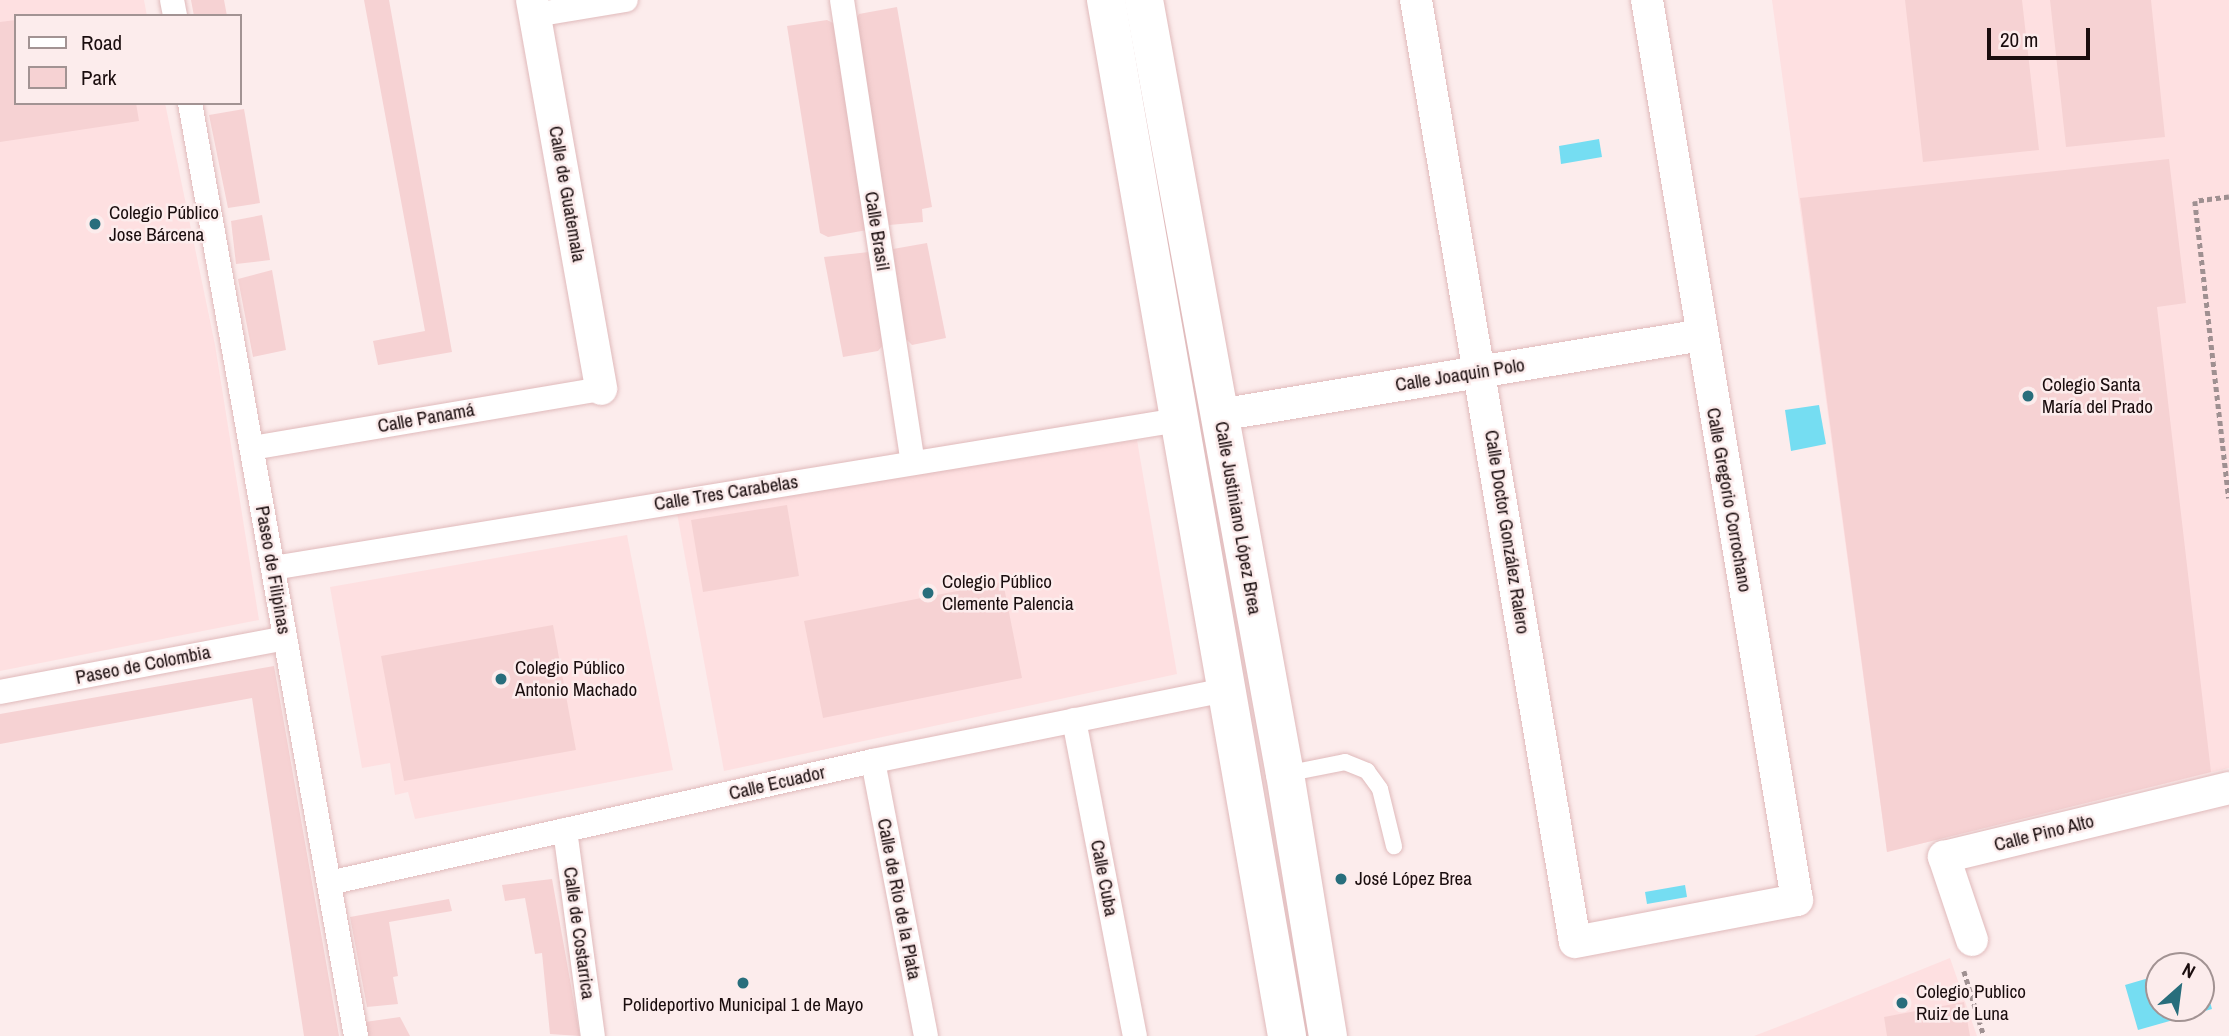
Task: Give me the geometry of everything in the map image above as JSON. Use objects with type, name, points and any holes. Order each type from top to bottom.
[{"type":"street","points":[[534,8],[626,0]]},
{"type":"street","name":"Calle Brasil","points":[[842,0],[913,462]]},
{"type":"street","points":[[1106,0],[1287,1036]]},
{"type":"street","name":"Calle Justiniano López Brea","points":[[1144,0],[1285,774],[1328,1036]]},
{"type":"street","name":"Calle Doctor González Ralero","points":[[1416,0],[1481,372],[1575,942],[1698,918]]},
{"type":"street","name":"Calle Gregorio Corrochano","points":[[1647,0],[1797,900],[1698,918]]},
{"type":"street","name":"Calle de Guatemala","points":[[534,8],[601,389]]},
{"type":"street","name":"Paseo de Filipinas","points":[[190,105],[356,1036]]},
{"type":"street","name":"Calle Joaquin Polo","points":[[1219,415],[1701,335]]},
{"type":"street","name":"Calle Panamá","points":[[252,448],[601,389]]},
{"type":"street","name":"Calle Tres Carabelas","points":[[273,568],[1179,420]]},
{"type":"street","name":"Paseo de Colombia","points":[[0,692],[285,638]]},
{"type":"street","name":"Calle Ecuador","points":[[329,883],[873,761],[1226,691]]},
{"type":"street","name":"Calle Cuba","points":[[1074,720],[1135,1036]]},
{"type":"street","name":"Calle de Rio de la Plata","points":[[873,761],[926,1036]]},
{"type":"street","name":"Calle Pino Alto","points":[[1972,940],[1944,857],[2229,788]]},
{"type":"street","name":"Calle de Costarrica","points":[[565,830],[593,1036]]},
{"type":"lane","points":[[1285,774],[1345,762],[1367,771],[1380,789],[1394,846]]},
{"type":"path","points":[[2229,197],[2195,201],[2229,498]]},
{"type":"shaded area","points":[[0,0],[144,0],[147,14],[14,14],[14,105],[165,105],[215,345],[259,620],[0,671]]},
{"type":"shaded area","name":"Colegio Santa María del Prado","points":[[1772,0],[2229,0],[2229,768],[1887,852]]},
{"type":"shaded area","name":"Colegio Público Clemente Palencia","points":[[1137,440],[1177,674],[724,771],[677,513]]},
{"type":"shaded area","name":"Colegio Público Antonio Machado","points":[[627,535],[673,770],[415,819],[408,792],[395,795],[390,763],[362,768],[330,587]]},
{"type":"shaded area","name":"Colegio Publico Ruiz de Luna","points":[[1950,958],[1977,1036],[1754,1036],[1801,1018]]},
{"type":"green space","points":[[191,0],[224,0],[227,14],[194,14]]},
{"type":"green space","points":[[364,0],[389,0],[452,352],[378,365],[373,341],[425,331]]},
{"type":"green space","points":[[1905,0],[2022,0],[2039,150],[1923,162]]},
{"type":"green space","points":[[2050,0],[2151,0],[2165,137],[2066,147]]},
{"type":"green space","points":[[897,7],[932,207],[922,209],[923,222],[889,225],[855,20],[859,14]]},
{"type":"green space","points":[[14,20],[14,105],[136,105],[139,121],[0,142],[0,22]]},
{"type":"green space","points":[[827,20],[835,24],[867,230],[828,237],[820,233],[787,26]]},
{"type":"green space","points":[[244,109],[260,203],[228,208],[209,115]]},
{"type":"green space","name":"Colegio Santa María del Prado","points":[[2169,159],[2186,303],[2157,307],[2211,772],[1887,852],[1800,198]]},
{"type":"green space","points":[[262,215],[270,260],[236,264],[231,221]]},
{"type":"green space","points":[[927,243],[946,338],[912,345],[904,337],[893,249]]},
{"type":"green space","points":[[869,252],[883,345],[878,351],[843,357],[824,257]]},
{"type":"green space","points":[[272,270],[286,350],[253,357],[238,279]]},
{"type":"green space","points":[[787,505],[799,576],[703,592],[691,520]]},
{"type":"green space","points":[[1003,582],[1022,678],[823,718],[804,621]]},
{"type":"green space","points":[[553,625],[576,750],[404,781],[381,656]]},
{"type":"green space","points":[[274,666],[339,1036],[304,1036],[252,698],[0,744],[0,714]]},
{"type":"green space","points":[[552,879],[580,1036],[550,1034],[542,953],[535,954],[525,898],[505,901],[502,885]]},
{"type":"green space","points":[[449,899],[452,911],[389,922],[398,976],[393,977],[398,1004],[367,1007],[350,917]]},
{"type":"green space","points":[[1964,1002],[1970,1036],[1887,1036],[1884,1017]]},
{"type":"green space","points":[[400,1017],[410,1036],[367,1036],[365,1022]]},
{"type":"water","points":[[1599,139],[1602,157],[1561,164],[1559,146]]},
{"type":"water","points":[[1819,405],[1826,444],[1791,451],[1785,410]]},
{"type":"water","points":[[1685,885],[1687,897],[1647,904],[1645,892]]},
{"type":"water","points":[[2145,979],[2145,1022],[2166,1022],[2138,1030],[2125,985]]},
{"type":"place","name":"Colegio Público Jose Bárcena","points":[[95,224]]},
{"type":"place","name":"Colegio Santa María del Prado","points":[[2028,396]]},
{"type":"place","name":"Colegio Público Clemente Palencia","points":[[928,593]]},
{"type":"place","name":"Colegio Público Antonio Machado","points":[[501,679]]},
{"type":"place","name":"José López Brea","points":[[1341,879]]},
{"type":"place","name":"Polideportivo Municipal 1 de Mayo","points":[[743,983]]},
{"type":"place","name":"Colegio Publico Ruiz de Luna","points":[[1902,1003]]}]
